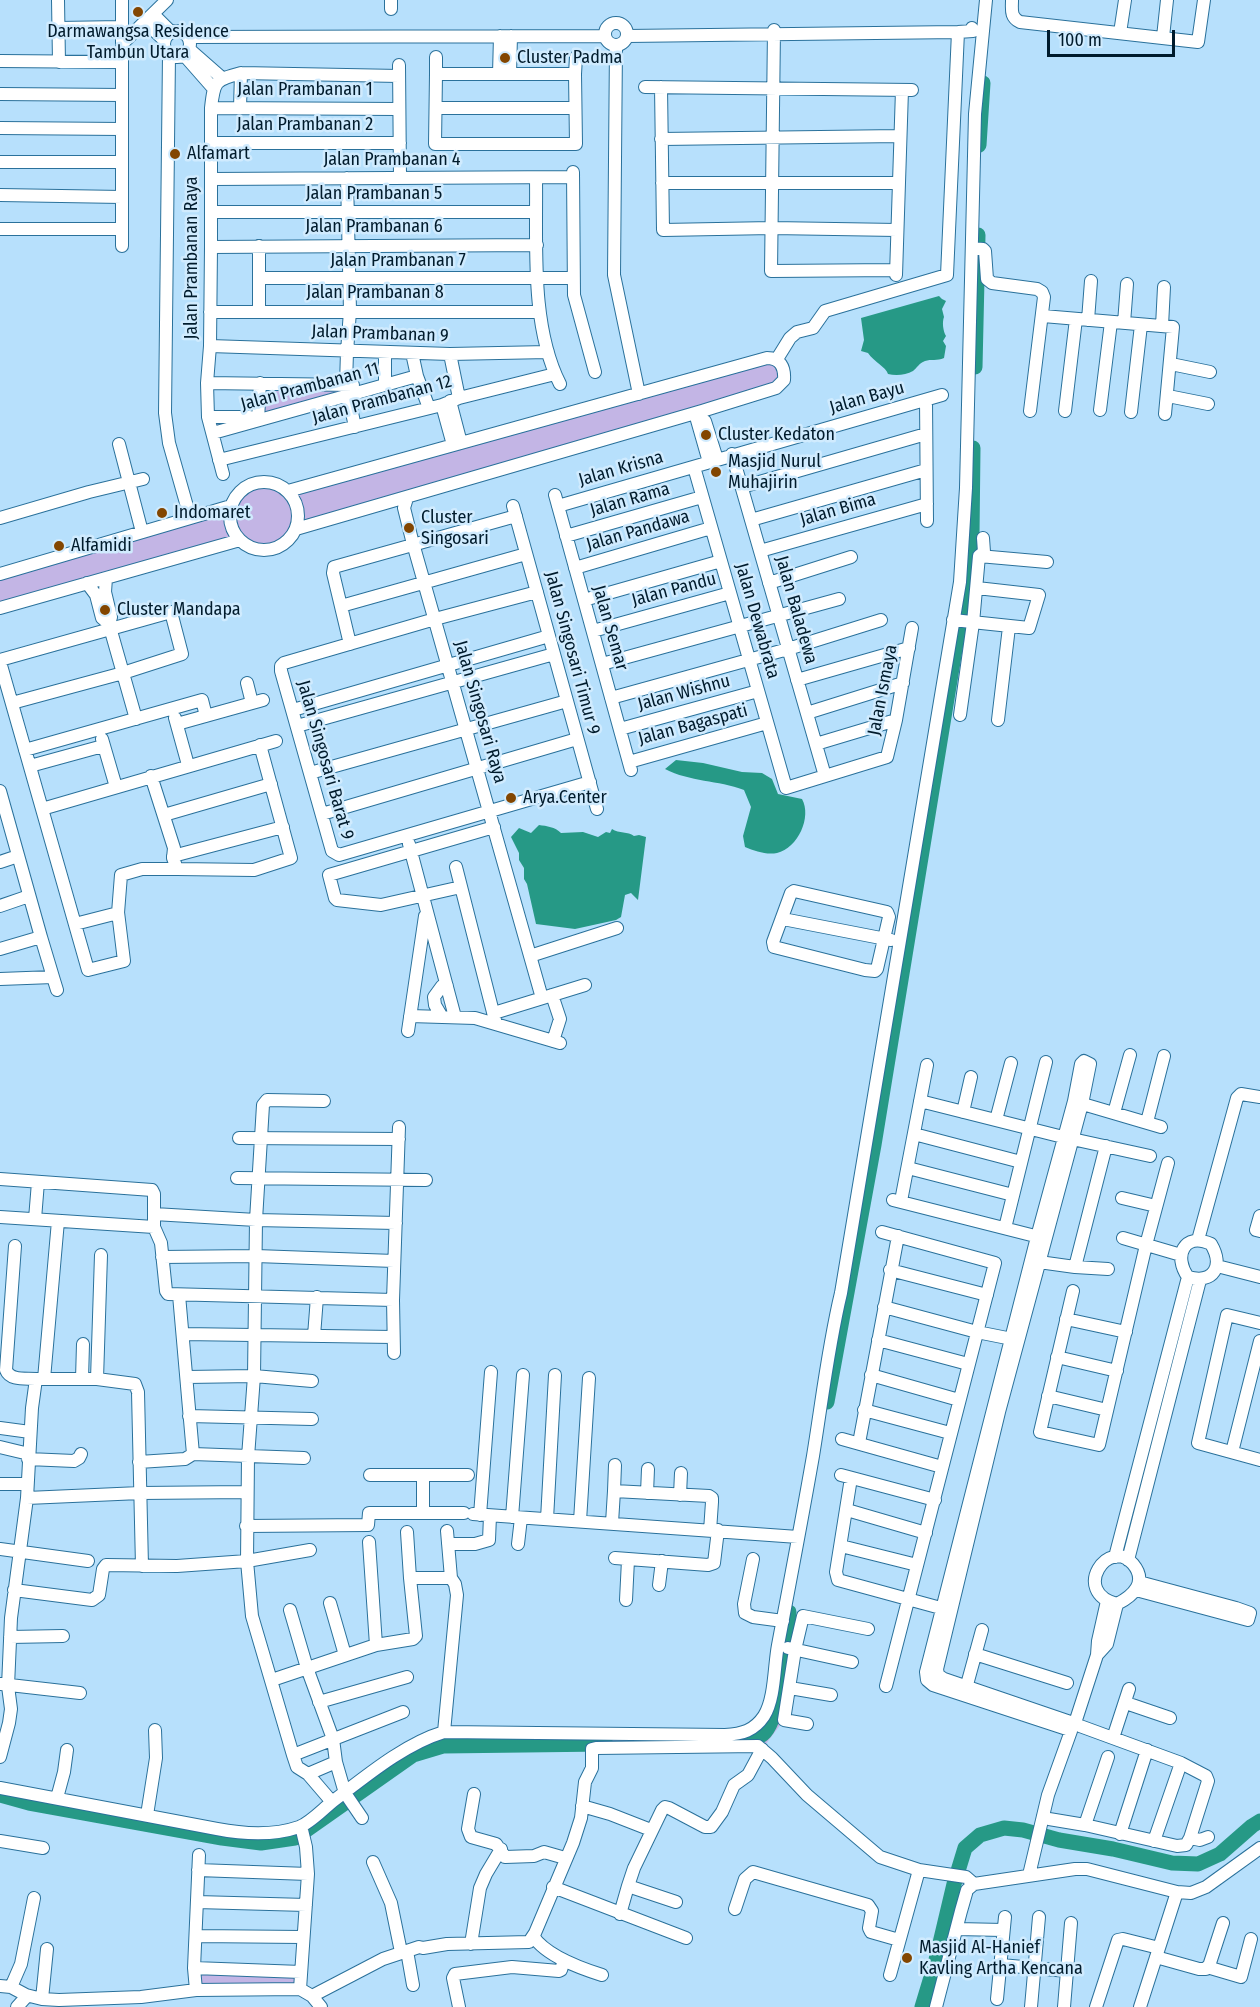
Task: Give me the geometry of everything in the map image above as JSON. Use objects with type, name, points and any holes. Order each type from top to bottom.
[{"type":"street","points":[[58,0],[59,62]]},
{"type":"street","points":[[122,0],[122,246]]},
{"type":"street","points":[[774,32],[973,32],[984,28],[986,0]]},
{"type":"street","points":[[1012,0],[1012,15],[1020,22],[1198,42],[1204,0]]},
{"type":"street","points":[[1120,33],[1125,0]]},
{"type":"street","points":[[1163,38],[1167,0]]},
{"type":"street","points":[[122,44],[156,9],[168,36],[164,48],[168,55],[165,413],[169,443],[190,517]]},
{"type":"street","points":[[592,1740],[725,1736],[747,1732],[756,1727],[766,1714],[770,1701],[957,621],[965,526],[977,249],[975,114],[984,41],[978,30],[972,28],[774,32],[622,39],[609,42],[605,36],[606,29],[615,22],[622,24],[622,39],[614,275],[642,393]]},
{"type":"street","points":[[58,28],[122,27]]},
{"type":"street","points":[[168,36],[178,31],[213,88],[222,78],[241,73],[399,70],[400,178]]},
{"type":"street","points":[[645,87],[774,88],[907,90],[900,136],[896,273],[771,271],[773,183],[774,88],[774,32]]},
{"type":"street","points":[[777,359],[790,338],[797,332],[813,328],[825,311],[947,275],[958,32]]},
{"type":"street","points":[[168,55],[176,58],[187,47],[505,36],[605,36]]},
{"type":"street","points":[[505,36],[505,74]]},
{"type":"street","points":[[435,158],[436,57]]},
{"type":"street","points":[[435,144],[576,149],[576,57]]},
{"type":"street","points":[[0,61],[122,62]]},
{"type":"street","points":[[203,70],[222,78]]},
{"type":"street","points":[[240,108],[241,73]]},
{"type":"street","points":[[436,74],[575,74]]},
{"type":"street","points":[[661,87],[663,230],[772,228],[897,230]]},
{"type":"street","name":"Jalan Prambanan Raya","points":[[213,88],[210,346],[207,383],[208,417],[223,474]]},
{"type":"street","points":[[0,94],[122,95]]},
{"type":"street","name":"Jalan Prambanan 1","points":[[211,108],[399,109]]},
{"type":"street","points":[[436,108],[575,108]]},
{"type":"street","points":[[0,128],[122,129]]},
{"type":"street","points":[[662,139],[900,136]]},
{"type":"street","name":"Jalan Prambanan 2","points":[[211,143],[400,143]]},
{"type":"street","points":[[0,162],[122,162]]},
{"type":"street","name":"Jalan Prambanan 4","points":[[211,179],[536,178],[573,174],[572,278]]},
{"type":"street","points":[[347,178],[350,311],[347,390],[355,427]]},
{"type":"street","points":[[536,178],[539,312],[548,352]]},
{"type":"street","points":[[662,183],[899,183]]},
{"type":"street","points":[[0,195],[122,197]]},
{"type":"street","name":"Jalan Prambanan 5","points":[[211,212],[536,212]]},
{"type":"street","points":[[0,228],[122,229]]},
{"type":"street","name":"Jalan Prambanan 6","points":[[211,247],[537,245]]},
{"type":"street","points":[[259,246],[259,312]]},
{"type":"street","points":[[977,249],[986,256],[987,279],[992,283],[1042,292],[1044,297],[1030,411]]},
{"type":"street","name":"Jalan Prambanan 7","points":[[259,278],[572,278]]},
{"type":"street","points":[[572,278],[575,303],[595,372]]},
{"type":"street","points":[[1065,411],[1091,281]]},
{"type":"street","points":[[1124,323],[1126,284]]},
{"type":"street","points":[[1162,326],[1164,287]]},
{"type":"street","name":"Jalan Prambanan 8","points":[[210,312],[539,312]]},
{"type":"street","points":[[1043,316],[1174,328],[1165,414]]},
{"type":"street","points":[[1100,410],[1111,322]]},
{"type":"street","points":[[1131,412],[1141,324]]},
{"type":"street","name":"Jalan Prambanan 9","points":[[210,346],[385,353],[548,352]]},
{"type":"street","name":"Jalan Prambanan 12","points":[[219,460],[451,401],[557,379],[548,352]]},
{"type":"street","points":[[385,353],[385,385]]},
{"type":"street","points":[[412,353],[417,376],[429,408]]},
{"type":"street","points":[[450,354],[451,401],[457,444]]},
{"type":"street","points":[[288,491],[767,358],[777,359],[782,364],[784,372],[784,380],[778,387],[402,504],[296,529]]},
{"type":"street","points":[[1171,364],[1210,372]]},
{"type":"street","name":"Jalan Prambanan 11","points":[[213,433],[347,390],[371,388],[417,376]]},
{"type":"street","points":[[207,383],[260,383],[347,390]]},
{"type":"street","points":[[208,417],[258,419],[260,383]]},
{"type":"street","name":"Jalan Bayu","points":[[713,460],[942,396]]},
{"type":"street","points":[[1168,396],[1208,404]]},
{"type":"street","points":[[926,400],[927,521]]},
{"type":"street","points":[[699,412],[713,460]]},
{"type":"street","points":[[741,487],[926,434]]},
{"type":"street","points":[[119,444],[142,532]]},
{"type":"street","name":"Jalan Baladewa","points":[[732,454],[825,776]]},
{"type":"street","name":"Jalan Krisna","points":[[556,500],[713,460]]},
{"type":"street","name":"Jalan Dewabrata","points":[[694,466],[784,786]]},
{"type":"street","points":[[751,520],[926,470]]},
{"type":"street","points":[[0,518],[143,479]]},
{"type":"street","points":[[272,482],[288,491],[298,509],[296,529],[283,544],[271,549],[251,548],[232,530],[231,506],[237,495],[252,483],[272,482]]},
{"type":"street","name":"Jalan Rama","points":[[566,536],[702,497]]},
{"type":"street","name":"Jalan Semar","points":[[556,500],[630,766]]},
{"type":"street","points":[[402,504],[413,542],[336,566],[333,569],[350,644],[537,592]]},
{"type":"street","name":"Jalan Bima","points":[[760,551],[927,504]]},
{"type":"street","points":[[0,574],[231,506]]},
{"type":"street","name":"Jalan Singosari Timur 9","points":[[413,542],[515,511],[597,809]]},
{"type":"street","name":"Jalan Pandawa","points":[[575,568],[711,528]]},
{"type":"street","points":[[960,715],[973,623],[979,556],[984,552],[983,538]]},
{"type":"street","points":[[0,608],[240,540]]},
{"type":"street","name":"Jalan Singosari Raya","points":[[413,542],[530,956],[547,997],[560,1018],[556,1042],[495,1018]]},
{"type":"street","points":[[341,606],[526,554]]},
{"type":"street","points":[[979,556],[1047,562]]},
{"type":"street","points":[[769,583],[851,557]]},
{"type":"street","points":[[584,600],[721,561]]},
{"type":"street","points":[[100,593],[106,578]]},
{"type":"street","points":[[87,583],[100,593],[111,617],[110,627],[136,719]]},
{"type":"street","points":[[957,621],[1029,628],[1038,595],[977,588]]},
{"type":"street","name":"Jalan Pandu","points":[[593,631],[730,593]]},
{"type":"street","points":[[602,664],[839,599]]},
{"type":"street","points":[[12,703],[123,673],[182,654],[170,610],[0,661],[88,970],[124,961],[118,912],[121,875],[142,869],[254,870],[291,858],[260,745]]},
{"type":"street","points":[[611,698],[788,649],[880,620]]},
{"type":"street","points":[[998,720],[1009,627]]},
{"type":"street","name":"Jalan Ismaya","points":[[784,786],[788,788],[887,757],[912,628]]},
{"type":"street","points":[[293,710],[549,636]]},
{"type":"street","name":"Jalan Singosari Barat 9","points":[[350,644],[284,663],[281,666],[332,851],[339,855],[407,835]]},
{"type":"street","points":[[797,680],[909,648]]},
{"type":"street","points":[[297,726],[554,654]]},
{"type":"street","points":[[177,724],[257,701],[247,683]]},
{"type":"street","points":[[807,713],[903,683]]},
{"type":"street","name":"Jalan Wishnu","points":[[620,729],[758,691]]},
{"type":"street","points":[[25,750],[202,700],[206,716]]},
{"type":"street","points":[[310,773],[567,700]]},
{"type":"street","points":[[173,708],[188,765]]},
{"type":"street","points":[[816,744],[896,720]]},
{"type":"street","name":"Jalan Bagaspati","points":[[630,766],[767,723]]},
{"type":"street","points":[[99,729],[116,787]]},
{"type":"street","points":[[322,814],[577,739]]},
{"type":"street","points":[[42,809],[276,741]]},
{"type":"street","points":[[30,766],[104,746]]},
{"type":"street","points":[[152,776],[174,848],[173,856],[177,869]]},
{"type":"street","points":[[448,1017],[435,1005],[434,997],[442,986],[447,986],[407,835],[590,782]]},
{"type":"street","points":[[164,816],[271,784]]},
{"type":"street","points":[[1,798],[3,817],[18,856],[57,990]]},
{"type":"street","points":[[173,856],[283,827]]},
{"type":"street","points":[[460,887],[381,905],[343,902],[335,898],[329,875],[494,827]]},
{"type":"street","points":[[0,862],[18,856]]},
{"type":"street","points":[[456,867],[495,1018]]},
{"type":"street","points":[[796,891],[887,912],[889,917],[884,938],[875,971],[775,949],[773,942],[791,893],[796,891]]},
{"type":"street","points":[[0,906],[29,896]]},
{"type":"street","points":[[408,1031],[426,909]]},
{"type":"street","points":[[75,924],[118,912]]},
{"type":"street","points":[[783,919],[900,941]]},
{"type":"street","points":[[530,956],[617,928]]},
{"type":"street","points":[[0,949],[41,938]]},
{"type":"street","points":[[421,946],[428,949],[436,945]]},
{"type":"street","points":[[0,980],[53,977]]},
{"type":"street","points":[[410,1016],[495,1018],[547,997],[585,985]]},
{"type":"street","points":[[414,988],[425,996],[428,1017]]},
{"type":"street","points":[[1114,1113],[1130,1055]]},
{"type":"street","points":[[1147,1122],[1164,1056]]},
{"type":"street","points":[[1005,1228],[1046,1062]]},
{"type":"street","points":[[996,1120],[1011,1063]]},
{"type":"street","points":[[927,1065],[908,1168],[897,1201],[1041,1238]]},
{"type":"street","points":[[963,1112],[971,1077]]},
{"type":"street","points":[[1198,1240],[1237,1098],[1241,1094],[1260,1097]]},
{"type":"street","points":[[324,1101],[266,1101],[263,1106],[256,1220],[254,1376],[246,1526],[252,1616],[293,1755],[297,1767],[308,1774],[332,1802]]},
{"type":"street","points":[[920,1101],[1150,1156]]},
{"type":"street","points":[[1045,1821],[1085,1825],[1183,1847],[1187,1845],[1190,1838],[1208,1779],[1181,1763],[1147,1750],[1074,1728],[936,1680],[946,1610],[1078,1102],[1161,1127]]},
{"type":"street","points":[[239,1138],[399,1133],[393,1299],[394,1353]]},
{"type":"street","points":[[914,1134],[1021,1162]]},
{"type":"street","points":[[1075,1267],[1106,1146]]},
{"type":"street","points":[[1073,1291],[1040,1432],[1099,1445],[1146,1245],[1168,1163]]},
{"type":"street","points":[[908,1168],[1013,1195]]},
{"type":"street","points":[[237,1178],[426,1180]]},
{"type":"street","points":[[0,1179],[150,1189],[154,1194],[154,1221],[160,1238],[166,1293],[393,1299]]},
{"type":"street","points":[[35,1219],[38,1182]]},
{"type":"street","points":[[1122,1197],[1156,1206]]},
{"type":"street","points":[[1260,1216],[1256,1230],[1260,1231]]},
{"type":"street","points":[[0,1217],[58,1221],[256,1220],[396,1223]]},
{"type":"street","points":[[0,1757],[11,1709],[4,1685],[7,1630],[27,1498],[30,1432],[40,1379],[58,1221]]},
{"type":"street","points":[[882,1232],[994,1261],[886,1686]]},
{"type":"street","points":[[859,1443],[898,1236]]},
{"type":"street","points":[[1015,1340],[1039,1262],[1041,1238]]},
{"type":"street","points":[[1123,1238],[1181,1255]]},
{"type":"street","points":[[1198,1240],[1211,1244],[1217,1254],[1217,1266],[1208,1277],[1194,1279],[1182,1269],[1179,1261],[1182,1250],[1191,1242],[1198,1240]]},
{"type":"street","points":[[15,1246],[6,1370],[8,1375],[40,1379],[98,1379],[136,1385],[142,1566]]},
{"type":"street","points":[[98,1379],[101,1255]]},
{"type":"street","points":[[162,1257],[256,1256],[394,1261]]},
{"type":"street","points":[[1039,1262],[1108,1269]]},
{"type":"street","points":[[1217,1266],[1260,1277]]},
{"type":"street","points":[[890,1270],[987,1295]]},
{"type":"street","points":[[1116,1557],[1194,1279]]},
{"type":"street","points":[[1128,1560],[1194,1279]]},
{"type":"street","points":[[179,1295],[193,1454]]},
{"type":"street","points":[[314,1336],[317,1297]]},
{"type":"street","points":[[884,1307],[1015,1340]]},
{"type":"street","points":[[1260,1323],[1227,1315],[1198,1443],[1260,1460]]},
{"type":"street","points":[[1066,1319],[1126,1332]]},
{"type":"street","points":[[183,1334],[393,1337]]},
{"type":"street","points":[[878,1340],[969,1364]]},
{"type":"street","points":[[1232,1452],[1260,1341]]},
{"type":"street","points":[[82,1379],[83,1344]]},
{"type":"street","points":[[1057,1357],[1117,1371]]},
{"type":"street","points":[[448,1544],[475,1544],[489,1540],[477,1514],[491,1372]]},
{"type":"street","points":[[518,1544],[516,1517],[523,1375]]},
{"type":"street","points":[[547,1519],[555,1375]]},
{"type":"street","points":[[871,1375],[959,1400]]},
{"type":"street","points":[[187,1377],[254,1376],[312,1381]]},
{"type":"street","points":[[580,1521],[589,1378]]},
{"type":"street","points":[[1048,1396],[1107,1410]]},
{"type":"street","points":[[864,1410],[950,1434]]},
{"type":"street","points":[[189,1416],[312,1419]]},
{"type":"street","points":[[0,1428],[30,1432]]},
{"type":"street","points":[[842,1439],[942,1467]]},
{"type":"street","points":[[0,1447],[28,1456],[74,1461],[81,1454]]},
{"type":"street","points":[[139,1462],[185,1459],[193,1454],[304,1458]]},
{"type":"street","points":[[612,1522],[615,1465]]},
{"type":"street","points":[[647,1493],[648,1469]]},
{"type":"street","points":[[680,1495],[681,1473]]},
{"type":"street","points":[[370,1475],[468,1475]]},
{"type":"street","points":[[423,1475],[423,1513]]},
{"type":"street","points":[[935,1500],[846,1477],[847,1510],[836,1572],[839,1581],[946,1610]]},
{"type":"street","points":[[0,1484],[27,1484]]},
{"type":"street","points":[[614,1491],[712,1498],[714,1563],[708,1565],[622,1559],[626,1600]]},
{"type":"street","points":[[27,1498],[140,1493],[247,1492]]},
{"type":"street","points":[[847,1510],[926,1533]]},
{"type":"street","points":[[246,1526],[368,1525],[369,1513],[477,1514],[798,1537]]},
{"type":"street","points":[[444,1732],[457,1595],[451,1578],[447,1531]]},
{"type":"street","points":[[272,1680],[376,1645],[416,1637],[407,1532]]},
{"type":"street","points":[[369,1542],[376,1645]]},
{"type":"street","points":[[841,1545],[917,1565]]},
{"type":"street","points":[[0,1549],[88,1561]]},
{"type":"street","points":[[14,1590],[92,1600],[99,1595],[105,1566],[177,1566],[247,1561],[310,1550]]},
{"type":"street","points":[[1116,1557],[1128,1560],[1137,1572],[1138,1586],[1129,1598],[1112,1603],[1098,1591],[1095,1580],[1096,1571],[1103,1562],[1116,1557]]},
{"type":"street","points":[[753,1559],[744,1604],[745,1613],[753,1617],[783,1621]]},
{"type":"street","points":[[659,1585],[662,1561]]},
{"type":"street","points":[[410,1578],[451,1578]]},
{"type":"street","points":[[1138,1586],[1236,1608],[1250,1613],[1251,1616],[1248,1620],[1138,1586]]},
{"type":"street","points":[[330,1603],[345,1655]]},
{"type":"street","points":[[1033,1874],[1045,1821],[1098,1654],[1098,1641],[1112,1603]]},
{"type":"street","points":[[290,1610],[307,1668],[333,1739],[336,1762],[350,1799],[362,1818]]},
{"type":"street","points":[[807,1724],[784,1720],[803,1616],[868,1629]]},
{"type":"street","points":[[7,1630],[63,1636]]},
{"type":"street","points":[[965,1691],[982,1630]]},
{"type":"street","points":[[780,1647],[852,1662]]},
{"type":"street","points":[[975,1654],[1067,1683]]},
{"type":"street","points":[[319,1702],[407,1677]]},
{"type":"street","points":[[4,1685],[80,1693]]},
{"type":"street","points":[[790,1688],[831,1695]]},
{"type":"street","points":[[1113,1738],[1129,1689]]},
{"type":"street","points":[[1125,1703],[1170,1718]]},
{"type":"street","points":[[293,1755],[403,1712]]},
{"type":"street","points":[[147,1815],[156,1758],[155,1730]]},
{"type":"street","points":[[0,1788],[236,1833],[277,1832],[303,1829],[332,1802],[350,1799],[412,1745],[444,1732],[753,1746],[762,1749],[807,1795],[880,1857],[919,1870],[951,1874],[970,1880],[1087,1869],[1177,1892],[1191,1893],[1200,1890],[1260,1848]]},
{"type":"street","points":[[312,1996],[373,1964],[419,1947],[529,1942],[576,1833],[585,1782],[592,1768],[592,1740]]},
{"type":"street","points":[[620,1914],[633,1868],[662,1810],[667,1807],[705,1827],[711,1827],[722,1812],[734,1785],[748,1775],[762,1749]]},
{"type":"street","points":[[57,1798],[67,1750]]},
{"type":"street","points":[[1120,1834],[1147,1750]]},
{"type":"street","points":[[1085,1825],[1108,1757]]},
{"type":"street","points":[[308,1774],[336,1762]]},
{"type":"street","points":[[1154,1841],[1181,1763]]},
{"type":"street","points":[[474,1794],[468,1826],[469,1835],[494,1842],[505,1857],[534,1856],[544,1852],[565,1858]]},
{"type":"street","points":[[582,1806],[651,1830]]},
{"type":"street","points":[[300,1989],[308,1874],[303,1829]]},
{"type":"street","points":[[1190,1838],[1200,1840],[1208,1837]]},
{"type":"street","points":[[0,1841],[43,1848]]},
{"type":"street","points":[[471,1944],[480,1888],[501,1849]]},
{"type":"street","points":[[195,1990],[199,1855]]},
{"type":"street","points":[[373,1862],[390,1903],[413,1985]]},
{"type":"street","points":[[198,1870],[308,1874]]},
{"type":"street","points":[[890,1975],[919,1870]]},
{"type":"street","points":[[735,1909],[745,1880],[753,1872],[868,1905],[872,1911],[869,1927],[871,1932],[899,1940]]},
{"type":"street","points":[[936,2007],[970,1880]]},
{"type":"street","points":[[628,1886],[676,1902]]},
{"type":"street","points":[[553,1887],[686,1938]]},
{"type":"street","points":[[1140,2007],[1177,1892]]},
{"type":"street","points":[[34,1898],[21,1964],[6,1987],[26,1995],[42,1999],[141,2002],[195,1990],[300,1989],[312,1996],[321,2007]]},
{"type":"street","points":[[197,1902],[306,1905]]},
{"type":"street","points":[[1031,2007],[1039,1917]]},
{"type":"street","points":[[957,1929],[1004,1923],[997,1999]]},
{"type":"street","points":[[1064,2007],[1071,1923]]},
{"type":"street","points":[[1208,1968],[1223,1923]]},
{"type":"street","points":[[196,1936],[302,1937]]},
{"type":"street","points":[[533,1936],[540,1945],[564,1960],[602,1975]]},
{"type":"street","points":[[1096,2007],[1118,1940],[1123,1939],[1199,1969],[1208,1968],[1241,1977],[1251,1939]]},
{"type":"street","points":[[42,1999],[47,1949]]},
{"type":"street","points":[[459,2007],[453,1978],[455,1974],[512,1967],[559,1971],[564,1960]]},
{"type":"street","points":[[1001,1965],[1067,1971]]},
{"type":"street","points":[[194,1968],[301,1972]]},
{"type":"street","points":[[17,2007],[26,1995]]},
{"type":"shaded area","points":[[984,73],[978,162],[972,535],[887,1066],[789,1609],[785,1647],[795,1650],[784,1720],[762,1749],[592,1745],[442,1746],[413,1755],[295,1838],[261,1843],[29,1803],[0,1795],[0,1788],[217,1829],[285,1831],[434,1735],[739,1734],[766,1714],[960,582],[973,175]]},
{"type":"shaded area","points":[[939,296],[946,301],[942,309],[946,336],[943,341],[946,346],[944,358],[925,361],[910,372],[894,375],[888,374],[868,353],[861,351],[864,340],[861,318]]},
{"type":"shaded area","points":[[774,358],[784,380],[395,501],[296,529],[285,542],[271,549],[255,548],[239,540],[0,608],[0,574],[230,506],[241,491],[255,483],[272,483],[289,491]]},
{"type":"shaded area","points":[[260,383],[371,388],[213,433],[208,417],[257,417]]},
{"type":"shaded area","points":[[676,760],[703,763],[742,772],[762,773],[772,779],[778,794],[802,799],[805,806],[804,823],[797,838],[785,850],[777,853],[765,853],[745,847],[743,836],[751,807],[744,790],[684,776],[665,769]]},
{"type":"shaded area","points":[[539,825],[554,828],[561,833],[583,832],[598,837],[606,832],[610,833],[612,829],[646,837],[638,900],[631,893],[625,895],[621,917],[616,920],[575,929],[536,924],[524,879],[524,868],[511,837],[519,828],[531,833]]},
{"type":"shaded area","points":[[194,1968],[301,1972],[300,1989],[196,1990]]},
{"type":"waterway","points":[[979,145],[983,83]]},
{"type":"waterway","points":[[975,367],[978,235]]},
{"type":"waterway","points":[[827,1402],[874,1145],[962,607],[972,535],[973,448]]},
{"type":"waterway","points":[[732,1742],[756,1738],[763,1734],[775,1712],[782,1676],[789,1612]]},
{"type":"waterway","points":[[0,1795],[29,1803],[261,1843],[295,1838],[413,1755],[443,1746],[606,1744]]},
{"type":"waterway","points":[[922,2007],[965,1848],[980,1835],[1004,1828],[1023,1830],[1059,1840],[1113,1849],[1172,1863],[1198,1864],[1220,1854],[1260,1821]]},
{"type":"place","name":"Darmawangsa Residence Tambun Utara","points":[[138,12]]},
{"type":"place","name":"Cluster Padma","points":[[505,58]]},
{"type":"place","name":"Alfamart","points":[[175,154]]},
{"type":"place","name":"Cluster Kedaton","points":[[706,435]]},
{"type":"place","name":"Masjid Nurul Muhajirin","points":[[716,472]]},
{"type":"place","name":"Indomaret","points":[[162,513]]},
{"type":"place","name":"Cluster Singosari","points":[[409,528]]},
{"type":"place","name":"Alfamidi","points":[[59,546]]},
{"type":"place","name":"Cluster Mandapa","points":[[105,610]]},
{"type":"place","name":"Arya.Center","points":[[511,798]]},
{"type":"place","name":"Masjid Al-Hanief Kavling Artha Kencana","points":[[907,1958]]}]
